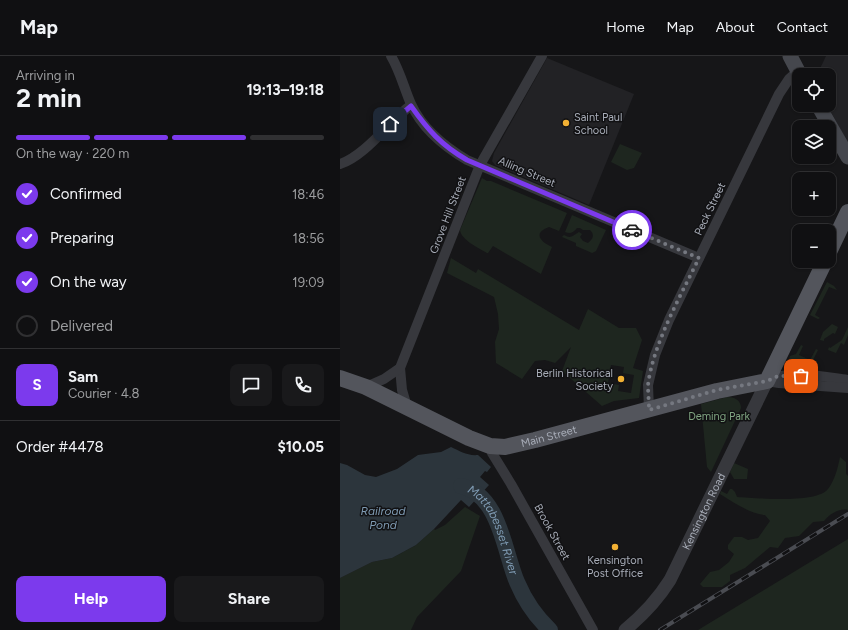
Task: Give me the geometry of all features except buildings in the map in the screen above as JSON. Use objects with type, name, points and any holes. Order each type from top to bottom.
[{"type":"main road","points":[[790,56],[796,68]]},
{"type":"main road","points":[[822,112],[848,157]]},
{"type":"main road","points":[[836,237],[848,212]]},
{"type":"main road","points":[[767,381],[822,268]]},
{"type":"main road","name":"Main Street","points":[[340,378],[366,387],[469,438],[490,446],[505,446],[535,440],[649,410],[717,390],[767,381]]},
{"type":"street","name":"Alling Street","points":[[391,56],[411,106],[433,134],[452,151],[467,160],[699,258]]},
{"type":"street","name":"Grove Hill Street","points":[[407,407],[402,390],[400,368],[480,165],[542,56]]},
{"type":"street","name":"Peck Street","points":[[649,410],[648,385],[655,355],[669,320],[779,94],[789,79],[792,77]]},
{"type":"street","points":[[340,164],[348,162],[361,153],[400,114],[411,106]]},
{"type":"street","points":[[366,387],[384,380],[400,368]]},
{"type":"street","name":"Main Street","points":[[767,381],[779,383],[813,380],[848,380]]},
{"type":"street","name":"Main Street","points":[[813,380],[848,388]]},
{"type":"street","name":"Kensington Road","points":[[625,630],[644,613],[659,596],[670,580],[767,381]]},
{"type":"street","name":"Brook Street","points":[[490,446],[492,453],[593,630]]},
{"type":"shaded area","points":[[826,56],[848,56],[848,143],[831,112],[836,112],[836,68],[820,68]]},
{"type":"shaded area","name":"Saint Paul School","points":[[547,58],[634,94],[589,205],[495,165],[492,161],[494,153]]},
{"type":"green space","points":[[620,144],[642,153],[634,168],[627,170],[611,162]]},
{"type":"green space","points":[[482,178],[567,213],[559,231],[549,227],[541,232],[540,237],[544,243],[552,247],[541,274],[493,246],[487,253],[471,243],[461,234],[460,230]]},
{"type":"green space","points":[[572,215],[606,230],[596,251],[592,253],[576,246],[576,243],[562,237],[564,235],[568,237],[572,236],[579,232],[582,234],[580,237],[583,241],[588,243],[592,238],[593,235],[590,230],[577,228],[571,233],[565,232]]},
{"type":"green space","points":[[451,258],[476,273],[478,269],[579,330],[588,309],[619,328],[636,328],[642,340],[633,368],[643,371],[639,398],[614,401],[602,406],[562,371],[571,347],[555,363],[545,360],[535,361],[522,379],[496,363],[495,342],[499,329],[498,314],[494,297],[447,273]],"holes":[[[611,365],[624,367],[623,373],[634,375],[631,393],[618,391],[619,385],[608,383]]]},
{"type":"green space","points":[[827,282],[834,286],[837,290],[829,287],[815,315],[820,318],[818,319],[810,315]]},
{"type":"green space","points":[[832,324],[838,327],[835,334],[833,333],[824,339],[824,341],[820,340],[823,332]]},
{"type":"green space","points":[[848,327],[848,335],[844,345],[841,343],[836,353],[828,350],[829,347],[830,348],[842,340]]},
{"type":"green space","points":[[801,345],[803,346],[799,355],[810,360],[816,349],[818,350],[808,370],[791,367],[788,364],[790,356],[796,354]]},
{"type":"green space","name":"Deming Park","points":[[727,397],[737,400],[741,405],[741,408],[711,472],[707,467],[701,404]]},
{"type":"green space","points":[[840,457],[846,462],[846,474],[848,476],[848,510],[835,512],[824,521],[813,522],[799,536],[785,538],[778,548],[770,547],[745,568],[730,575],[730,581],[722,587],[703,587],[700,584],[710,572],[719,570],[729,562],[734,554],[728,549],[728,545],[734,537],[742,537],[748,540],[758,538],[770,521],[765,515],[748,510],[730,501],[720,494],[721,491],[727,494],[730,489],[732,489],[737,497],[786,499],[812,497],[821,494],[828,489],[834,478]]},
{"type":"green space","points":[[734,463],[748,469],[747,479],[734,479],[730,472]]},
{"type":"green space","points":[[465,507],[480,516],[461,571],[417,617],[411,630],[340,630],[340,578],[372,562],[392,558],[416,545],[434,529],[435,530],[445,525]]},
{"type":"green space","points":[[848,539],[848,630],[698,630]]},
{"type":"water","name":"Railroad Pond","points":[[451,447],[467,454],[478,455],[491,467],[480,477],[489,485],[469,507],[461,500],[434,529],[416,545],[392,558],[372,562],[340,578],[340,463],[347,465],[365,475],[376,477],[397,469],[418,455],[441,452]]},
{"type":"waterway","name":"Mattabesset River","points":[[461,486],[474,491],[492,512],[499,526],[512,570],[520,589],[535,614],[550,630]]},
{"type":"railway","points":[[660,630],[848,514]]},
{"type":"way so far","points":[[632,230],[699,258],[669,320],[655,355],[648,385],[649,410],[717,390],[767,381],[778,376],[801,376]]},
{"type":"place","name":"Saint Paul School","points":[[566,123]]},
{"type":"place","name":"Berlin Historical Society","points":[[621,379]]},
{"type":"place","name":"Kensington Post Office","points":[[615,547]]},
{"type":"route","points":[[390,124],[411,106],[436,138],[452,151],[467,160],[632,230]]}]
